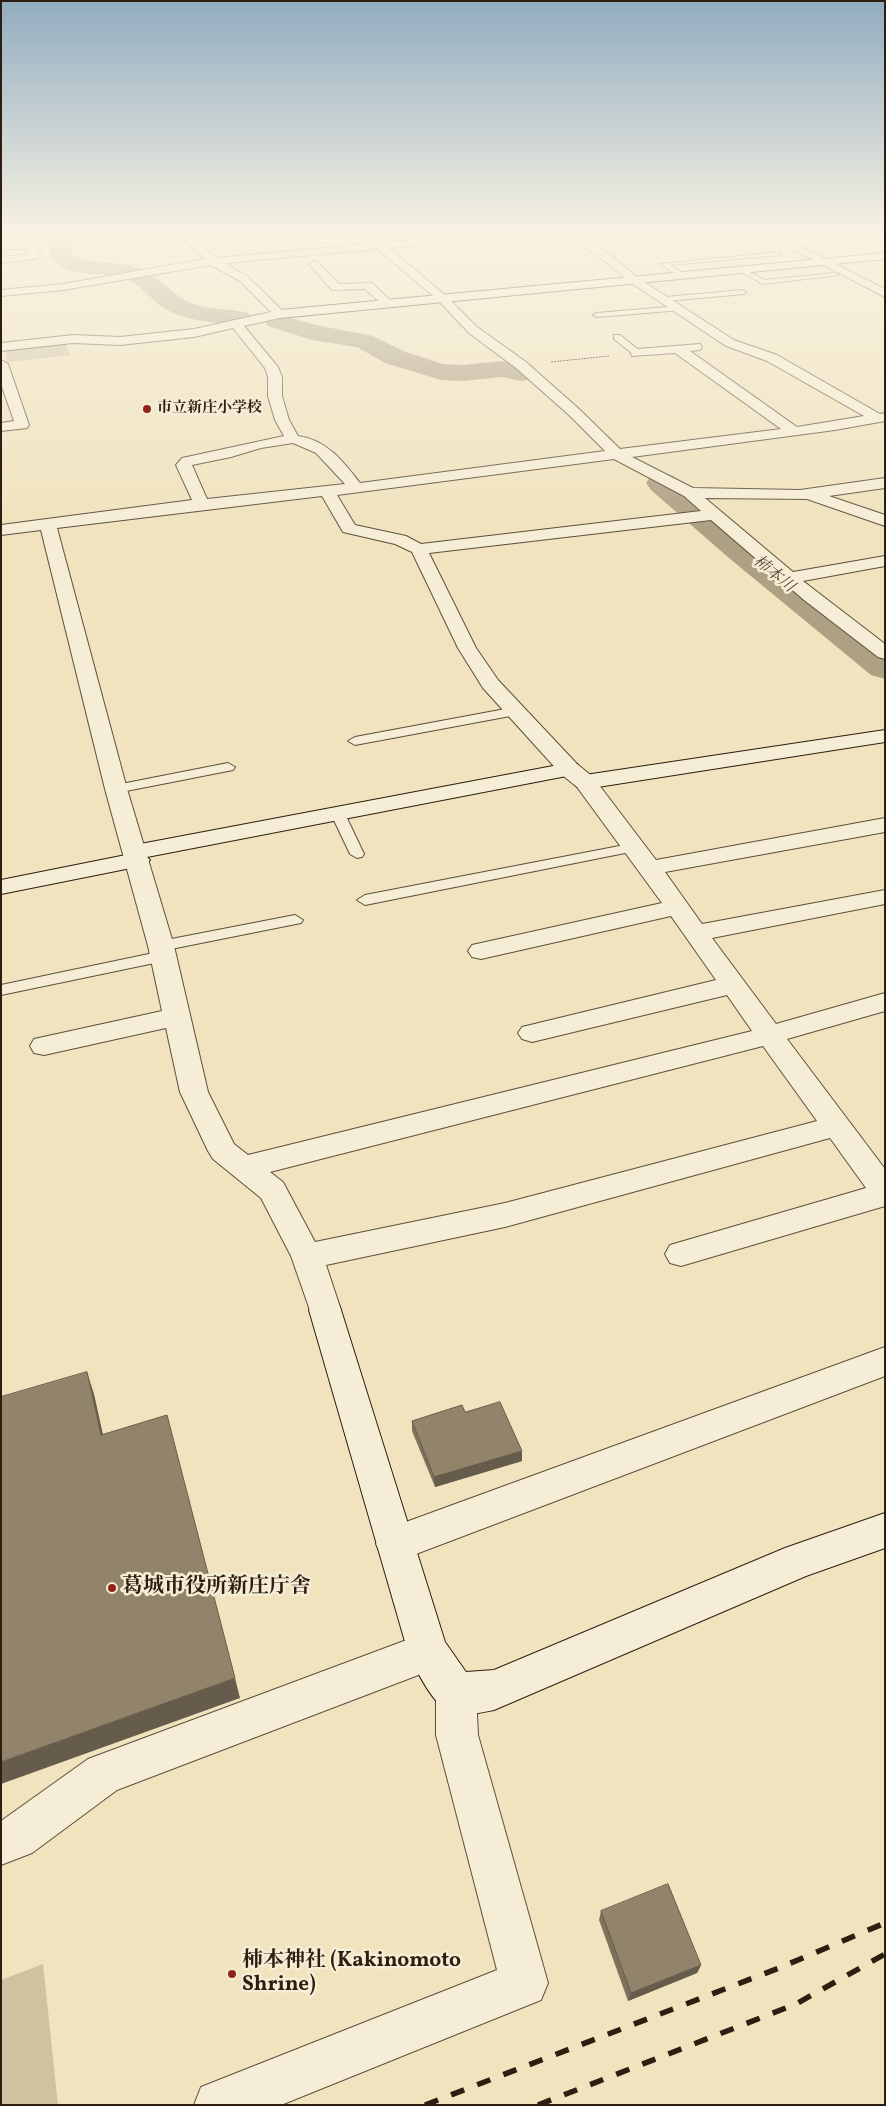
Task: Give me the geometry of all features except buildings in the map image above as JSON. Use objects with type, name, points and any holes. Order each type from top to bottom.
[{"type":"street","points":[[1,347],[73,339],[120,342],[199,332]]},
{"type":"street","points":[[243,332],[271,367],[275,377],[275,396],[282,420],[293,439]]},
{"type":"street","points":[[476,332],[521,365],[574,412],[616,454],[690,493],[707,515],[885,653]]},
{"type":"street","points":[[714,332],[730,343],[772,358],[881,417]]},
{"type":"street","points":[[638,353],[730,343]]},
{"type":"street","points":[[678,349],[794,431]]},
{"type":"street","points":[[1,364],[22,425],[1,428]]},
{"type":"street","points":[[1,530],[202,504],[356,488],[794,431],[881,417]]},
{"type":"street","points":[[202,504],[184,465],[187,461],[231,454],[259,444],[293,439],[311,442],[328,454],[356,488]]},
{"type":"street","points":[[690,493],[808,494],[885,483]]},
{"type":"street","points":[[327,491],[349,529],[400,540],[419,549],[707,515]]},
{"type":"street","points":[[808,494],[885,521]]},
{"type":"street","points":[[48,524],[116,789],[162,951],[194,1092],[223,1151],[272,1190],[307,1256],[428,1652],[456,1694],[457,1735],[524,1983],[219,2105]]},
{"type":"street","points":[[419,549],[468,648],[490,684],[577,776],[635,847],[885,1193],[681,1254]]},
{"type":"street","points":[[790,578],[885,561]]},
{"type":"street","points":[[1,887],[136,856],[338,814],[577,776],[885,736]]},
{"type":"street","points":[[650,868],[885,825]]},
{"type":"street","points":[[696,933],[885,897]]},
{"type":"street","points":[[481,951],[678,907]]},
{"type":"street","points":[[532,1033],[733,985]]},
{"type":"street","points":[[245,1167],[771,1035],[885,1002]]},
{"type":"street","points":[[44,1046],[177,1017]]},
{"type":"street","points":[[307,1256],[505,1215],[836,1126]]},
{"type":"street","points":[[396,1544],[885,1361]]},
{"type":"street","points":[[456,1694],[494,1690],[798,1561],[885,1530]]},
{"type":"street","points":[[1,1843],[16,1837],[104,1774],[428,1652]]},
{"type":"lane","points":[[617,337],[638,353]]},
{"type":"lane","points":[[355,741],[516,711]]},
{"type":"lane","points":[[116,789],[228,767]]},
{"type":"lane","points":[[338,814],[357,854]]},
{"type":"lane","points":[[365,900],[635,847]]},
{"type":"lane","points":[[1,990],[295,920]]},
{"type":"path","points":[[521,365],[638,353]]},
{"type":"shaded area","points":[[65,342],[70,355],[7,362],[5,349]]},
{"type":"shaded area","points":[[43,1964],[58,2105],[1,2105],[1,1980]]},
{"type":"waterway","name":"柿本川","points":[[314,332],[364,341],[394,357],[441,372],[463,373],[502,369],[522,373]]},
{"type":"waterway","name":"柿本川","points":[[662,483],[741,551],[885,667]]},
{"type":"railway","points":[[425,2105],[779,1968],[885,1923]]},
{"type":"railway","points":[[538,2105],[796,2004],[885,1954]]},
{"type":"place","name":"市立新庄小学校","points":[[147,409]]},
{"type":"place","name":"葛城市役所新庄庁舎","points":[[112,1588]]},
{"type":"place","name":"柿本神社 (Kakinomoto Shrine)","points":[[232,1974]]}]
